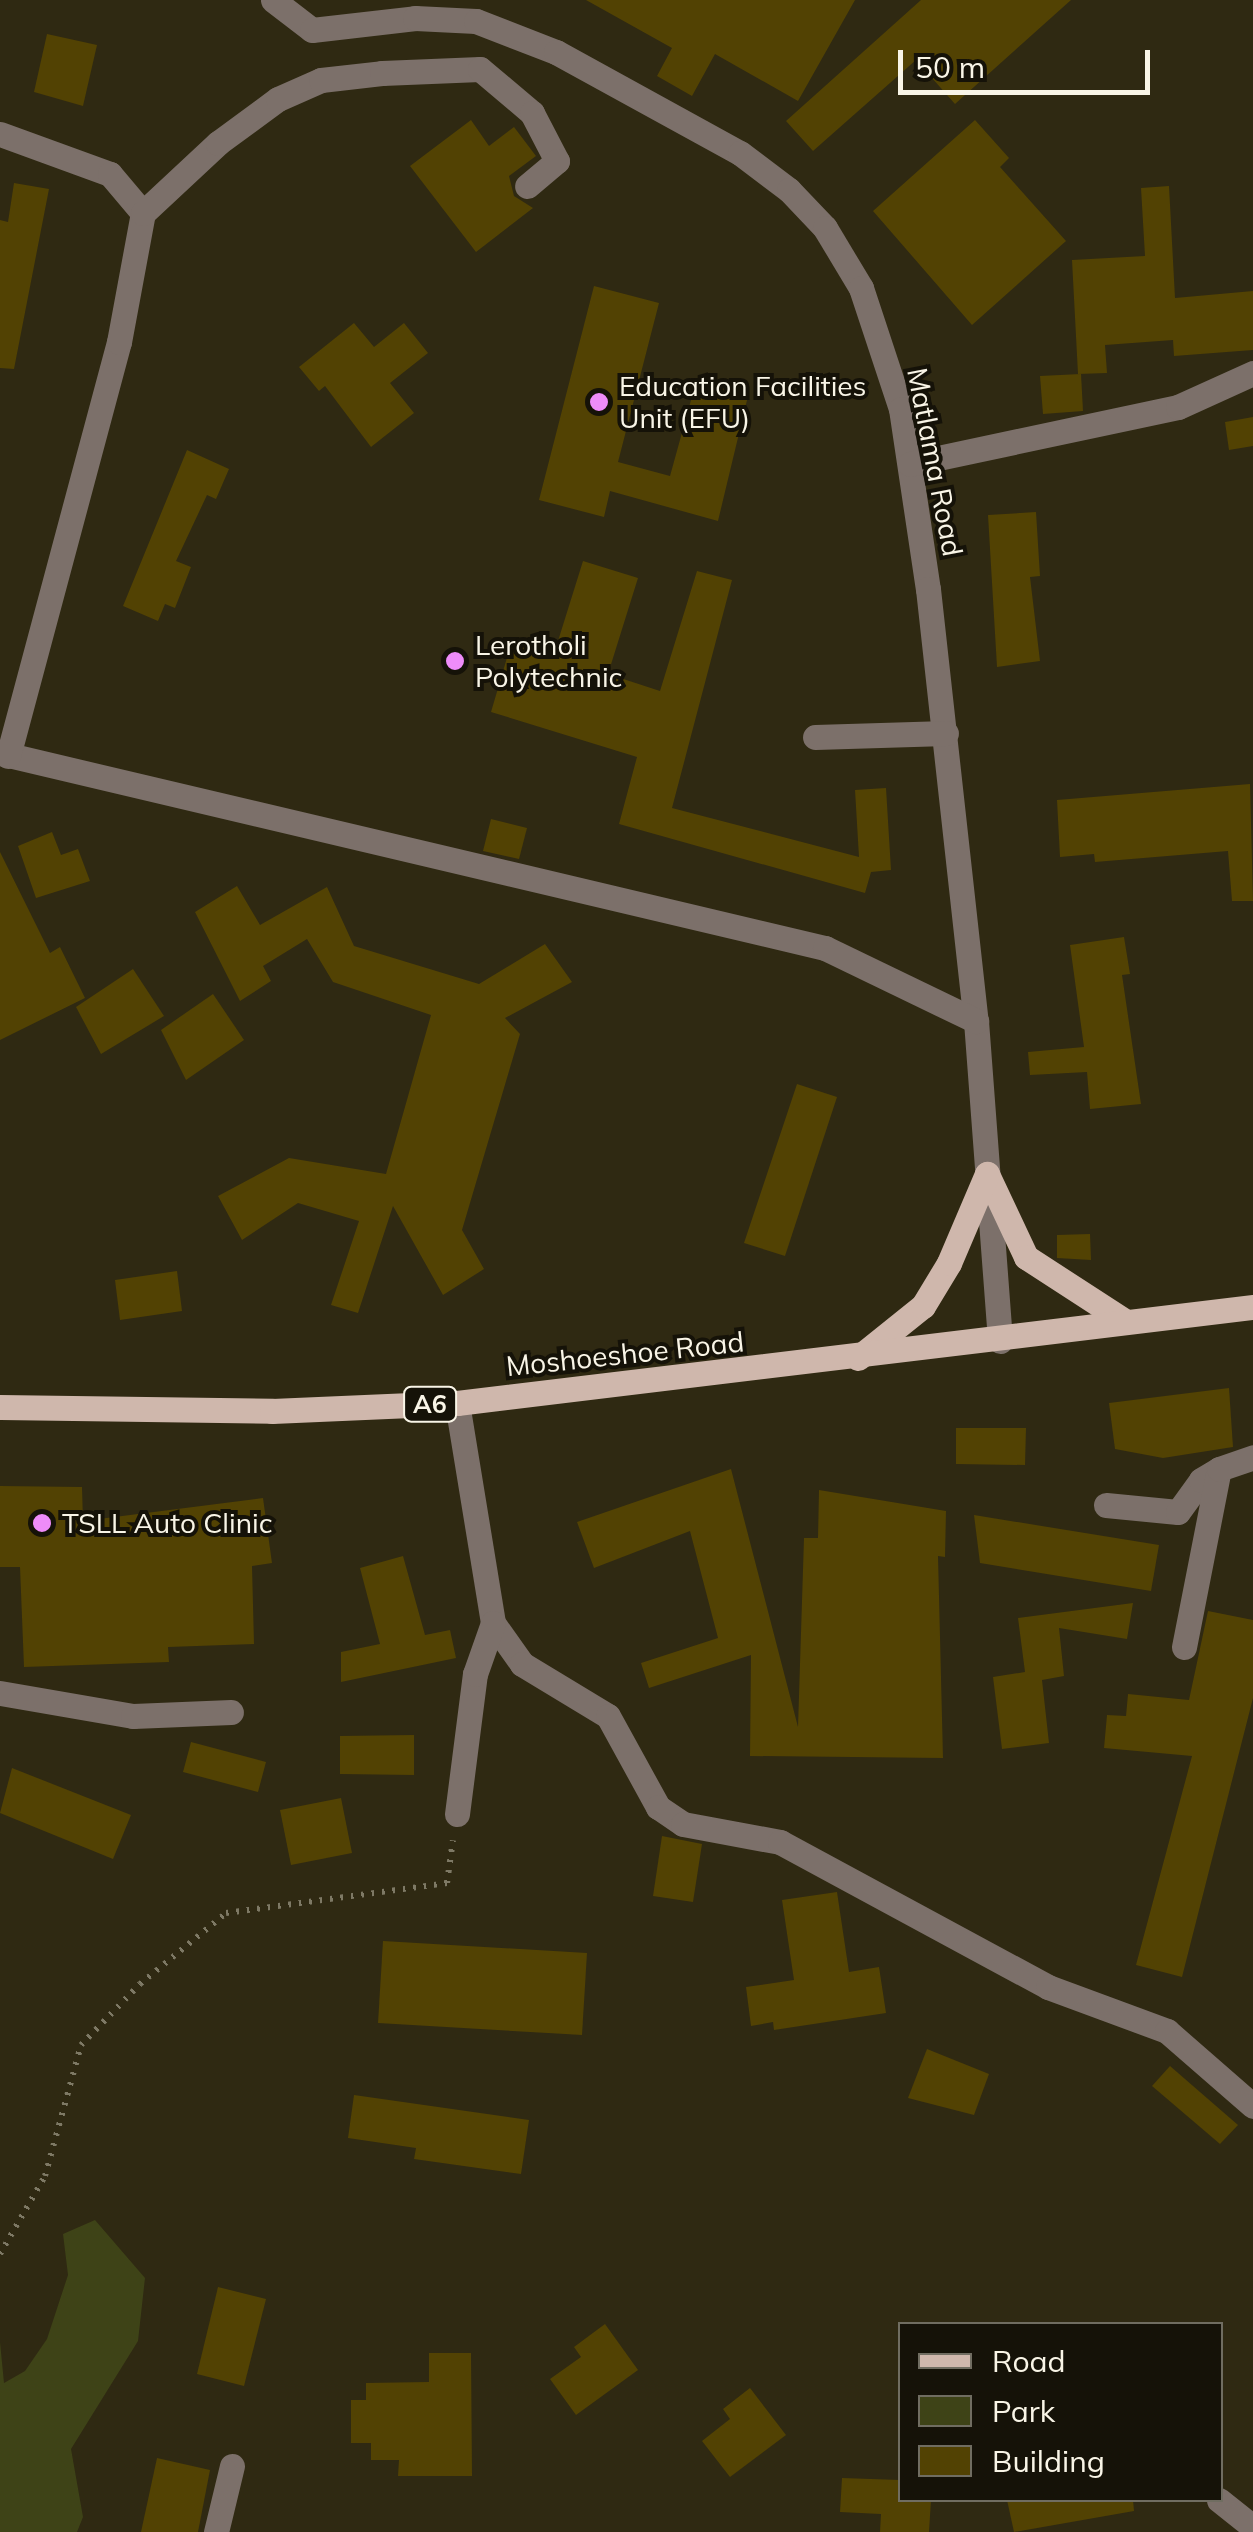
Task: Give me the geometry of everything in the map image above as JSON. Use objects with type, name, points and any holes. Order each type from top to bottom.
[{"type":"main road","points":[[986,1174],[1026,1257],[1126,1322]]},
{"type":"main road","points":[[858,1358],[923,1306],[949,1263],[986,1174]]},
{"type":"main road","name":"Moshoeshoe Road","points":[[0,1407],[272,1411],[457,1403],[1000,1341],[1253,1307]]},
{"type":"street","name":"Matlama Road","points":[[274,0],[312,30],[415,18],[476,22],[556,52],[740,153],[825,228],[861,288],[900,409],[946,733],[976,1020],[1000,1341]]},
{"type":"street","points":[[527,186],[557,161],[532,113],[480,69],[382,74],[320,80],[278,98],[218,143],[143,212],[120,342],[4,755],[825,948],[976,1020]]},
{"type":"street","points":[[0,134],[110,174],[143,212]]},
{"type":"street","points":[[910,464],[1178,407],[1253,374]]},
{"type":"street","points":[[815,736],[946,733]]},
{"type":"street","points":[[457,1403],[493,1623],[522,1664],[608,1716],[658,1807],[682,1824],[780,1842],[1048,1988],[1166,2031],[1253,2106]]},
{"type":"street","points":[[1106,1505],[1178,1512],[1201,1480],[1253,1457]]},
{"type":"street","points":[[1184,1647],[1219,1469]]},
{"type":"street","points":[[457,1814],[475,1674],[493,1623]]},
{"type":"street","points":[[0,1683],[0,1693],[134,1716],[231,1712]]},
{"type":"street","points":[[216,2532],[232,2466]]},
{"type":"street","points":[[1221,2502],[1253,2528]]},
{"type":"path","points":[[0,2254],[45,2176],[81,2045],[140,1984],[226,1914],[446,1884],[457,1814]]},
{"type":"green space","points":[[95,2220],[145,2278],[138,2341],[71,2449],[83,2517],[77,2532],[0,2532],[0,2342],[4,2383],[25,2371],[47,2339],[68,2275],[63,2234]]},
{"type":"building","points":[[586,0],[855,0],[798,101],[715,54],[692,96],[657,76],[672,48]]},
{"type":"building","points":[[921,0],[1071,0],[955,104],[916,60],[813,151],[786,121]]},
{"type":"building","points":[[47,34],[97,45],[83,106],[34,92]]},
{"type":"building","points":[[471,120],[489,146],[514,127],[536,156],[509,176],[514,196],[533,208],[476,252],[410,166]]},
{"type":"building","points":[[975,120],[1009,158],[1000,167],[1066,241],[972,325],[873,211]]},
{"type":"building","points":[[14,183],[49,189],[14,369],[0,368],[0,220],[8,222]]},
{"type":"building","points":[[1169,186],[1175,298],[1253,291],[1253,350],[1174,356],[1173,340],[1105,345],[1107,373],[1078,374],[1072,260],[1145,256],[1141,188]]},
{"type":"building","name":"Education Facilities Unit (EFU)","points":[[594,286],[659,303],[618,462],[670,476],[696,382],[748,396],[718,521],[610,491],[604,517],[539,500]]},
{"type":"building","points":[[354,323],[374,347],[404,323],[428,353],[390,383],[414,413],[371,447],[325,386],[319,391],[299,367]]},
{"type":"building","points":[[1081,374],[1083,411],[1043,414],[1040,376]]},
{"type":"building","points":[[1253,417],[1253,446],[1229,450],[1225,422]]},
{"type":"building","points":[[187,450],[229,469],[216,499],[207,495],[176,561],[191,567],[175,608],[165,604],[158,621],[123,606]]},
{"type":"building","points":[[1036,512],[1040,576],[1030,577],[1040,661],[997,667],[988,515]]},
{"type":"building","points":[[583,561],[638,578],[608,674],[660,691],[697,571],[732,580],[672,808],[859,857],[855,790],[886,788],[891,870],[871,872],[865,893],[619,824],[637,757],[491,712],[511,644],[553,657]]},
{"type":"building","points":[[1250,784],[1253,901],[1232,901],[1228,851],[1095,862],[1094,854],[1060,857],[1057,800]]},
{"type":"building","points":[[491,819],[527,828],[519,859],[483,851]]},
{"type":"building","points":[[52,832],[61,855],[78,849],[90,881],[36,898],[18,846]]},
{"type":"building","points":[[0,852],[50,953],[60,947],[85,998],[0,1040]]},
{"type":"building","points":[[237,886],[260,925],[327,887],[354,946],[479,984],[545,944],[572,982],[505,1018],[520,1034],[462,1230],[484,1269],[443,1295],[393,1206],[358,1313],[331,1305],[359,1221],[298,1203],[242,1240],[218,1196],[289,1158],[386,1174],[431,1015],[333,982],[307,939],[263,966],[271,981],[240,1001],[195,912]]},
{"type":"building","points":[[1124,937],[1130,974],[1122,975],[1141,1104],[1090,1109],[1087,1072],[1030,1075],[1028,1052],[1084,1047],[1070,945]]},
{"type":"building","points":[[133,969],[164,1016],[101,1054],[76,1007]]},
{"type":"building","points":[[213,994],[244,1040],[186,1080],[161,1030]]},
{"type":"building","points":[[797,1084],[837,1097],[785,1256],[744,1243]]},
{"type":"building","points":[[1090,1234],[1091,1260],[1057,1258],[1057,1235]]},
{"type":"building","points":[[177,1271],[182,1311],[120,1320],[115,1280]]},
{"type":"building","points":[[1229,1388],[1233,1447],[1163,1458],[1115,1449],[1109,1403]]},
{"type":"building","points":[[956,1428],[1026,1428],[1025,1465],[956,1464]]},
{"type":"building","points":[[731,1469],[798,1727],[804,1538],[818,1538],[819,1490],[946,1511],[945,1557],[938,1556],[943,1758],[750,1756],[751,1655],[649,1688],[641,1663],[718,1638],[690,1531],[594,1568],[577,1522]]},
{"type":"building","points":[[0,1486],[82,1487],[83,1521],[263,1498],[272,1563],[252,1566],[254,1644],[168,1647],[169,1662],[24,1667],[20,1567],[0,1567]]},
{"type":"building","points":[[974,1515],[1159,1545],[1151,1591],[980,1563]]},
{"type":"building","points":[[403,1556],[425,1635],[450,1630],[456,1658],[341,1682],[341,1652],[380,1644],[360,1568]]},
{"type":"building","points":[[1133,1603],[1127,1639],[1059,1628],[1064,1676],[1042,1680],[1049,1743],[1002,1749],[993,1677],[1025,1672],[1018,1618]]},
{"type":"building","points":[[1208,1611],[1253,1620],[1253,1698],[1182,1977],[1136,1965],[1192,1756],[1104,1748],[1107,1715],[1126,1716],[1128,1694],[1189,1700]]},
{"type":"building","points":[[414,1735],[414,1775],[340,1774],[340,1736]]},
{"type":"building","points":[[191,1742],[266,1762],[258,1792],[183,1772]]},
{"type":"building","points":[[12,1768],[131,1815],[113,1859],[0,1813]]},
{"type":"building","points":[[341,1798],[352,1853],[291,1865],[280,1810]]},
{"type":"building","points":[[662,1836],[702,1844],[693,1902],[653,1896]]},
{"type":"building","points":[[837,1892],[849,1972],[879,1967],[886,2013],[774,2030],[773,2022],[751,2026],[746,1987],[794,1980],[782,1900]]},
{"type":"building","points":[[383,1941],[587,1953],[582,2035],[378,2023]]},
{"type":"building","points":[[927,2049],[989,2074],[974,2115],[908,2098]]},
{"type":"building","points":[[1170,2066],[1238,2125],[1220,2144],[1152,2086]]},
{"type":"building","points":[[354,2095],[529,2120],[521,2174],[414,2159],[416,2148],[348,2138]]},
{"type":"building","points":[[218,2287],[266,2299],[244,2386],[197,2374]]},
{"type":"building","points":[[605,2324],[638,2370],[576,2415],[550,2379],[581,2357],[574,2347]]},
{"type":"building","points":[[429,2353],[471,2353],[472,2476],[398,2476],[399,2460],[371,2460],[371,2443],[351,2443],[351,2400],[366,2400],[366,2383],[429,2382]]},
{"type":"building","points":[[750,2388],[786,2435],[730,2477],[702,2441],[730,2419],[723,2409]]},
{"type":"building","points":[[157,2458],[210,2470],[198,2532],[141,2532]]},
{"type":"building","points":[[842,2478],[898,2480],[898,2502],[931,2502],[929,2532],[880,2532],[881,2514],[840,2512]]},
{"type":"building","points":[[1007,2502],[1133,2502],[1134,2511],[1014,2532]]},
{"type":"place","name":"Education Facilities Unit (EFU)","points":[[599,402]]},
{"type":"place","name":"Lerotholi Polytechnic","points":[[455,661]]},
{"type":"place","name":"TSLL Auto Clinic","points":[[42,1523]]}]
